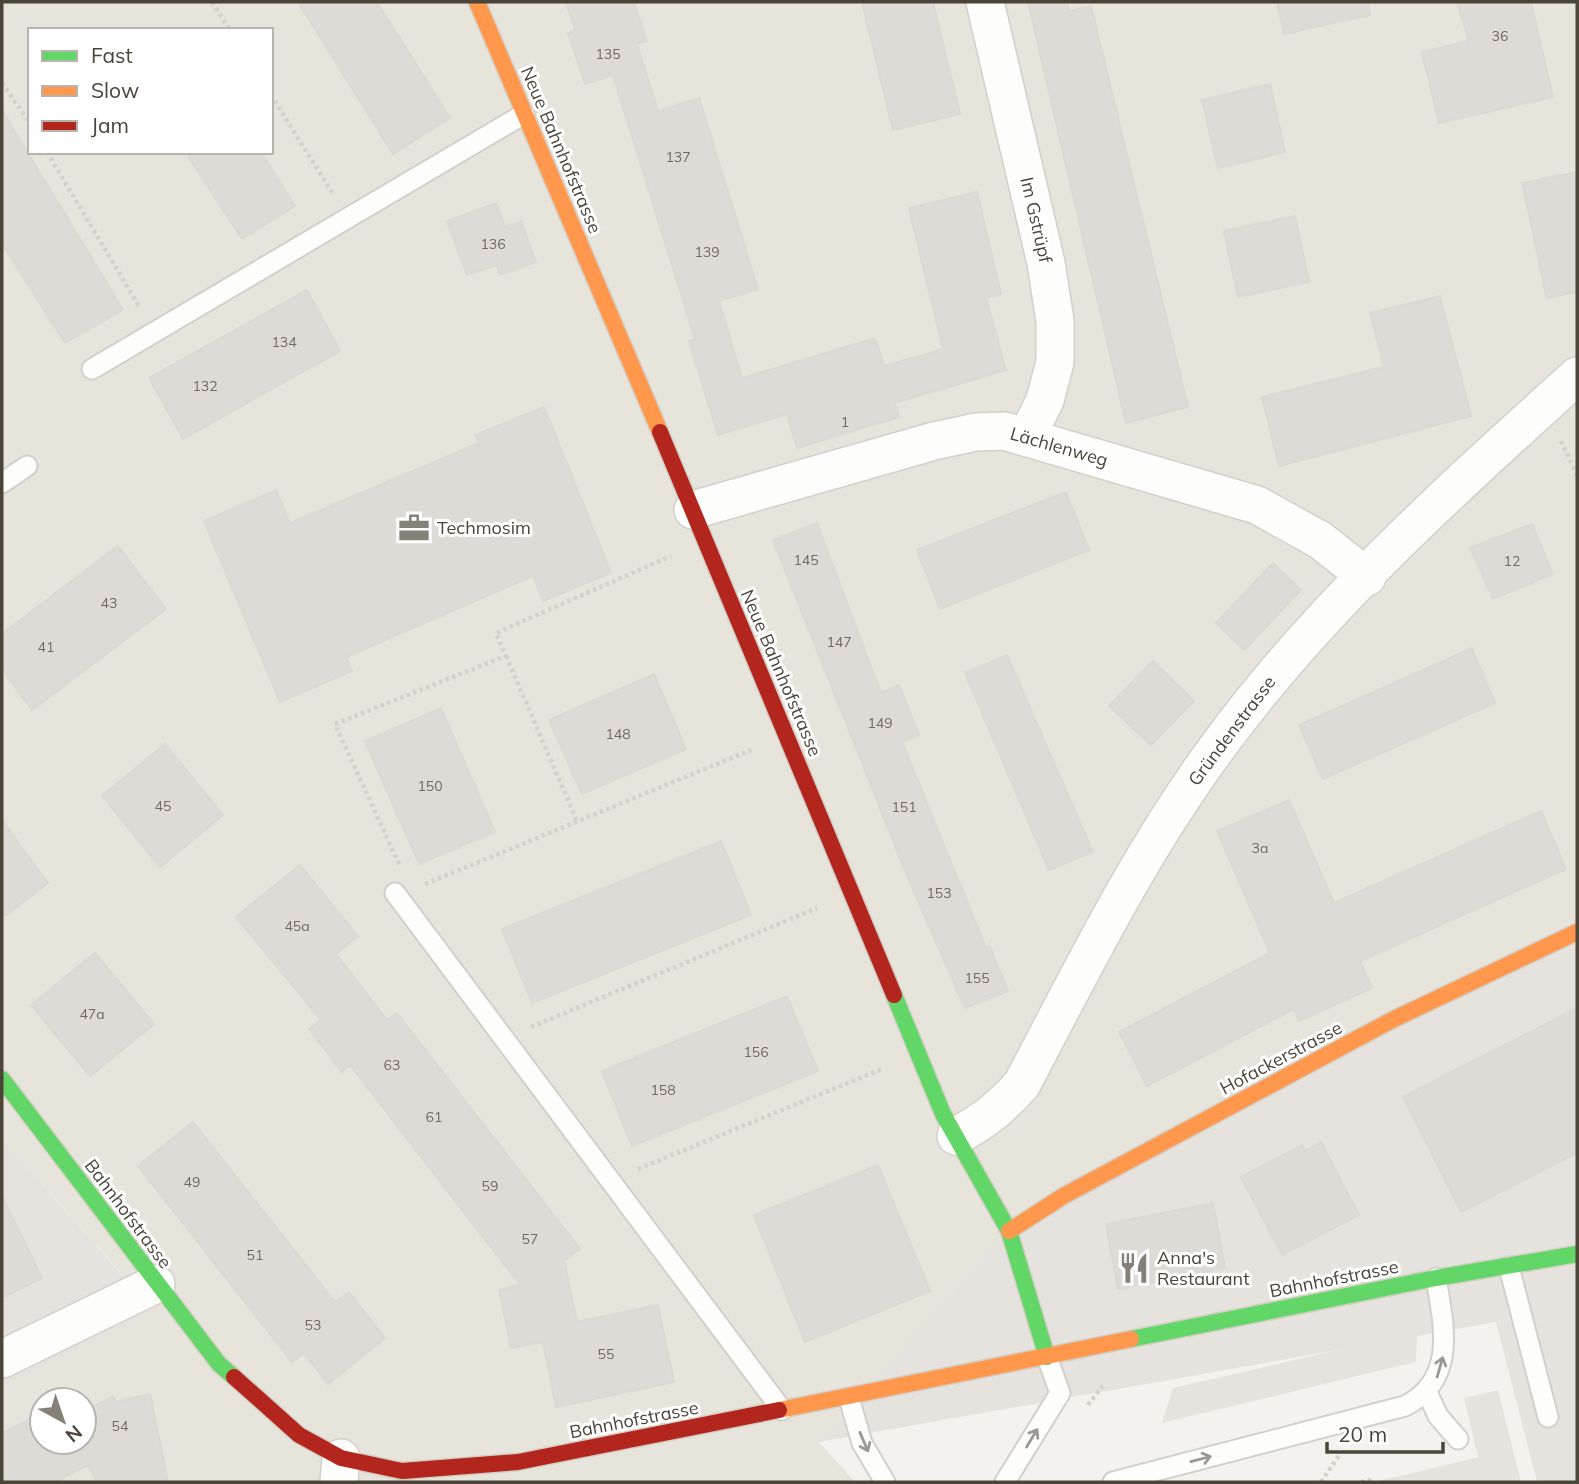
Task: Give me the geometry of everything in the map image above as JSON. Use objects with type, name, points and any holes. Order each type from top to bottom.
[{"type":"street","name":"Neue Bahnhofstrasse","points":[[477,2],[699,525],[943,1114],[1009,1231],[1046,1357]]},
{"type":"street","name":"Im Gstrüpf","points":[[985,2],[1046,263],[1055,321],[1055,362],[1045,400],[1027,437]]},
{"type":"street","name":"Gründenstrasse","points":[[956,1136],[992,1115],[1021,1084],[1107,921],[1165,822],[1220,744],[1287,660],[1493,452],[1577,376]]},
{"type":"street","name":"Lächlenweg","points":[[699,525],[976,432],[1004,431],[1256,505],[1320,540],[1367,577]]},
{"type":"street","name":"Hofackerstrasse","points":[[1009,1231],[1065,1195],[1394,1019],[1577,932]]},
{"type":"street","name":"Bahnhofstrasse","points":[[2,1079],[219,1364],[267,1409],[340,1470],[402,1471],[519,1462],[849,1398],[1436,1278],[1577,1254]]},
{"type":"street","points":[[2,1359],[156,1284]]},
{"type":"lane","points":[[92,369],[524,114]]},
{"type":"lane","points":[[2,483],[27,466]]},
{"type":"lane","points":[[395,894],[782,1410]]},
{"type":"lane","points":[[1509,1267],[1548,1417]]},
{"type":"lane","points":[[1113,1482],[1405,1406],[1427,1392],[1438,1377],[1443,1360],[1436,1278]]},
{"type":"lane","points":[[1005,1482],[1060,1393],[1046,1357]]},
{"type":"lane","points":[[1427,1392],[1438,1416],[1458,1439]]},
{"type":"lane","points":[[849,1398],[863,1443],[885,1482]]},
{"type":"path","points":[[212,2],[229,28]]},
{"type":"path","points":[[2,83],[28,120]]},
{"type":"path","points":[[273,98],[349,218]]},
{"type":"path","points":[[48,154],[155,332]]},
{"type":"path","points":[[577,821],[496,633],[699,525]]},
{"type":"path","points":[[401,868],[394,858],[335,724],[506,656]]},
{"type":"path","points":[[416,888],[786,735]]},
{"type":"path","points":[[524,1030],[852,893]]},
{"type":"path","points":[[632,1171],[919,1055]]},
{"type":"path","points":[[1321,1482],[1342,1449]]},
{"type":"path","points":[[1361,1482],[1372,1480]]},
{"type":"shaded area","points":[[2,2],[1577,2],[1577,932],[819,1442],[855,1482],[2,1482],[2,1387],[153,1309],[2,1139]]},
{"type":"shaded area","points":[[1577,932],[1577,1482],[1537,1482],[1496,1322],[819,1442],[1009,1231]]},
{"type":"shaded area","points":[[2,1139],[153,1310],[2,1387]]},
{"type":"shaded area","points":[[1417,1332],[1416,1362],[1162,1423],[1173,1388]]},
{"type":"shaded area","points":[[1498,1390],[1521,1482],[1375,1482],[1478,1457],[1464,1398]]},
{"type":"building","points":[[298,2],[377,2],[450,118],[393,154]]},
{"type":"building","points":[[566,2],[634,2],[647,41],[637,44],[658,111],[699,98],[758,289],[719,301],[742,378],[875,338],[884,366],[943,349],[909,208],[977,192],[1001,294],[986,298],[1006,370],[895,403],[899,417],[797,448],[787,414],[718,435],[689,341],[695,339],[613,75],[585,84],[568,33],[575,30]]},
{"type":"building","points":[[862,2],[933,2],[960,114],[893,130]]},
{"type":"building","points":[[1028,2],[1067,2],[1069,11],[1091,6],[1188,407],[1126,423]]},
{"type":"building","points":[[1277,2],[1368,2],[1370,15],[1284,34]]},
{"type":"building","points":[[1457,2],[1531,2],[1553,97],[1439,123],[1422,52],[1469,41]]},
{"type":"building","points":[[1270,84],[1285,152],[1218,168],[1202,100]]},
{"type":"building","points":[[2,110],[123,310],[65,343],[2,244]]},
{"type":"building","points":[[186,154],[262,154],[295,206],[242,239]]},
{"type":"building","points":[[1577,172],[1577,292],[1547,298],[1522,183]]},
{"type":"building","points":[[496,203],[505,227],[521,221],[536,262],[500,275],[497,265],[467,275],[447,221]]},
{"type":"building","points":[[1295,216],[1309,282],[1238,297],[1224,231]]},
{"type":"building","points":[[307,290],[340,351],[183,439],[149,378]]},
{"type":"building","points":[[1440,296],[1471,416],[1279,466],[1262,397],[1384,367],[1370,313]]},
{"type":"building","points":[[544,407],[611,573],[543,601],[533,576],[346,657],[352,671],[280,702],[204,521],[276,490],[290,523],[479,443],[475,435]]},
{"type":"building","points":[[1066,492],[1089,550],[940,609],[917,550]]},
{"type":"building","points":[[817,523],[881,693],[899,685],[919,735],[902,742],[986,948],[990,947],[1008,991],[965,1008],[908,878],[773,540]]},
{"type":"building","points":[[1532,524],[1553,574],[1493,599],[1470,548]]},
{"type":"building","points":[[118,546],[166,609],[32,710],[2,670],[2,634]]},
{"type":"building","points":[[1273,563],[1301,590],[1244,650],[1216,623]]},
{"type":"building","points":[[1472,648],[1495,703],[1323,779],[1299,725]]},
{"type":"building","points":[[1007,655],[1093,852],[1049,870],[965,673]]},
{"type":"building","points":[[1153,661],[1194,701],[1151,745],[1109,706]]},
{"type":"building","points":[[654,674],[686,749],[582,794],[549,720]]},
{"type":"building","points":[[441,708],[495,832],[419,864],[365,741]]},
{"type":"building","points":[[165,744],[223,815],[160,867],[102,796]]},
{"type":"building","points":[[1289,800],[1334,903],[1541,811],[1566,869],[1360,961],[1372,988],[1299,1021],[1294,1009],[1147,1086],[1119,1032],[1270,953],[1217,831]]},
{"type":"building","points":[[2,820],[48,883],[2,918]]},
{"type":"building","points":[[721,841],[751,915],[532,1003],[502,929]]},
{"type":"building","points":[[300,865],[358,936],[336,954],[387,1020],[397,1013],[580,1249],[564,1260],[577,1322],[658,1305],[674,1382],[556,1407],[543,1342],[511,1348],[499,1290],[520,1285],[350,1065],[342,1072],[309,1029],[321,1020],[236,917]]},
{"type":"building","points":[[95,953],[154,1024],[90,1076],[31,1005]]},
{"type":"building","points":[[787,996],[818,1071],[632,1146],[602,1071]]},
{"type":"building","points":[[1577,1008],[1577,1153],[1461,1212],[1403,1097]]},
{"type":"building","points":[[193,1122],[335,1302],[349,1292],[385,1338],[328,1384],[304,1353],[292,1362],[138,1166]]},
{"type":"building","points":[[1321,1142],[1359,1215],[1282,1255],[1241,1177],[1302,1145],[1305,1151]]},
{"type":"building","points":[[878,1165],[930,1291],[805,1342],[754,1215]]},
{"type":"building","points":[[2,1196],[42,1278],[2,1298]]},
{"type":"building","points":[[1213,1203],[1225,1268],[1118,1289],[1106,1224]]},
{"type":"building","points":[[150,1394],[168,1482],[97,1482],[88,1465],[55,1482],[2,1482],[2,1433],[28,1420],[28,1456],[98,1456],[98,1404],[113,1396],[116,1402]]},
{"type":"traffic: fast","points":[[894,995],[943,1114],[1009,1231],[1047,1357]]},
{"type":"traffic: fast","points":[[2,1079],[219,1364],[234,1377]]},
{"type":"traffic: fast","points":[[1131,1339],[1436,1278],[1577,1254]]},
{"type":"traffic: slow","points":[[477,2],[660,432]]},
{"type":"traffic: slow","points":[[1009,1231],[1065,1195],[1394,1019],[1577,932]]},
{"type":"traffic: slow","points":[[779,1410],[1131,1339]]},
{"type":"traffic: jam","points":[[660,432],[894,995]]},
{"type":"traffic: jam","points":[[234,1377],[299,1435],[341,1458],[402,1471],[518,1462],[779,1410]]},
{"type":"place","name":"Techmosim","points":[[414,528]]},
{"type":"place","name":"Anna's Restaurant","points":[[1134,1268]]}]
